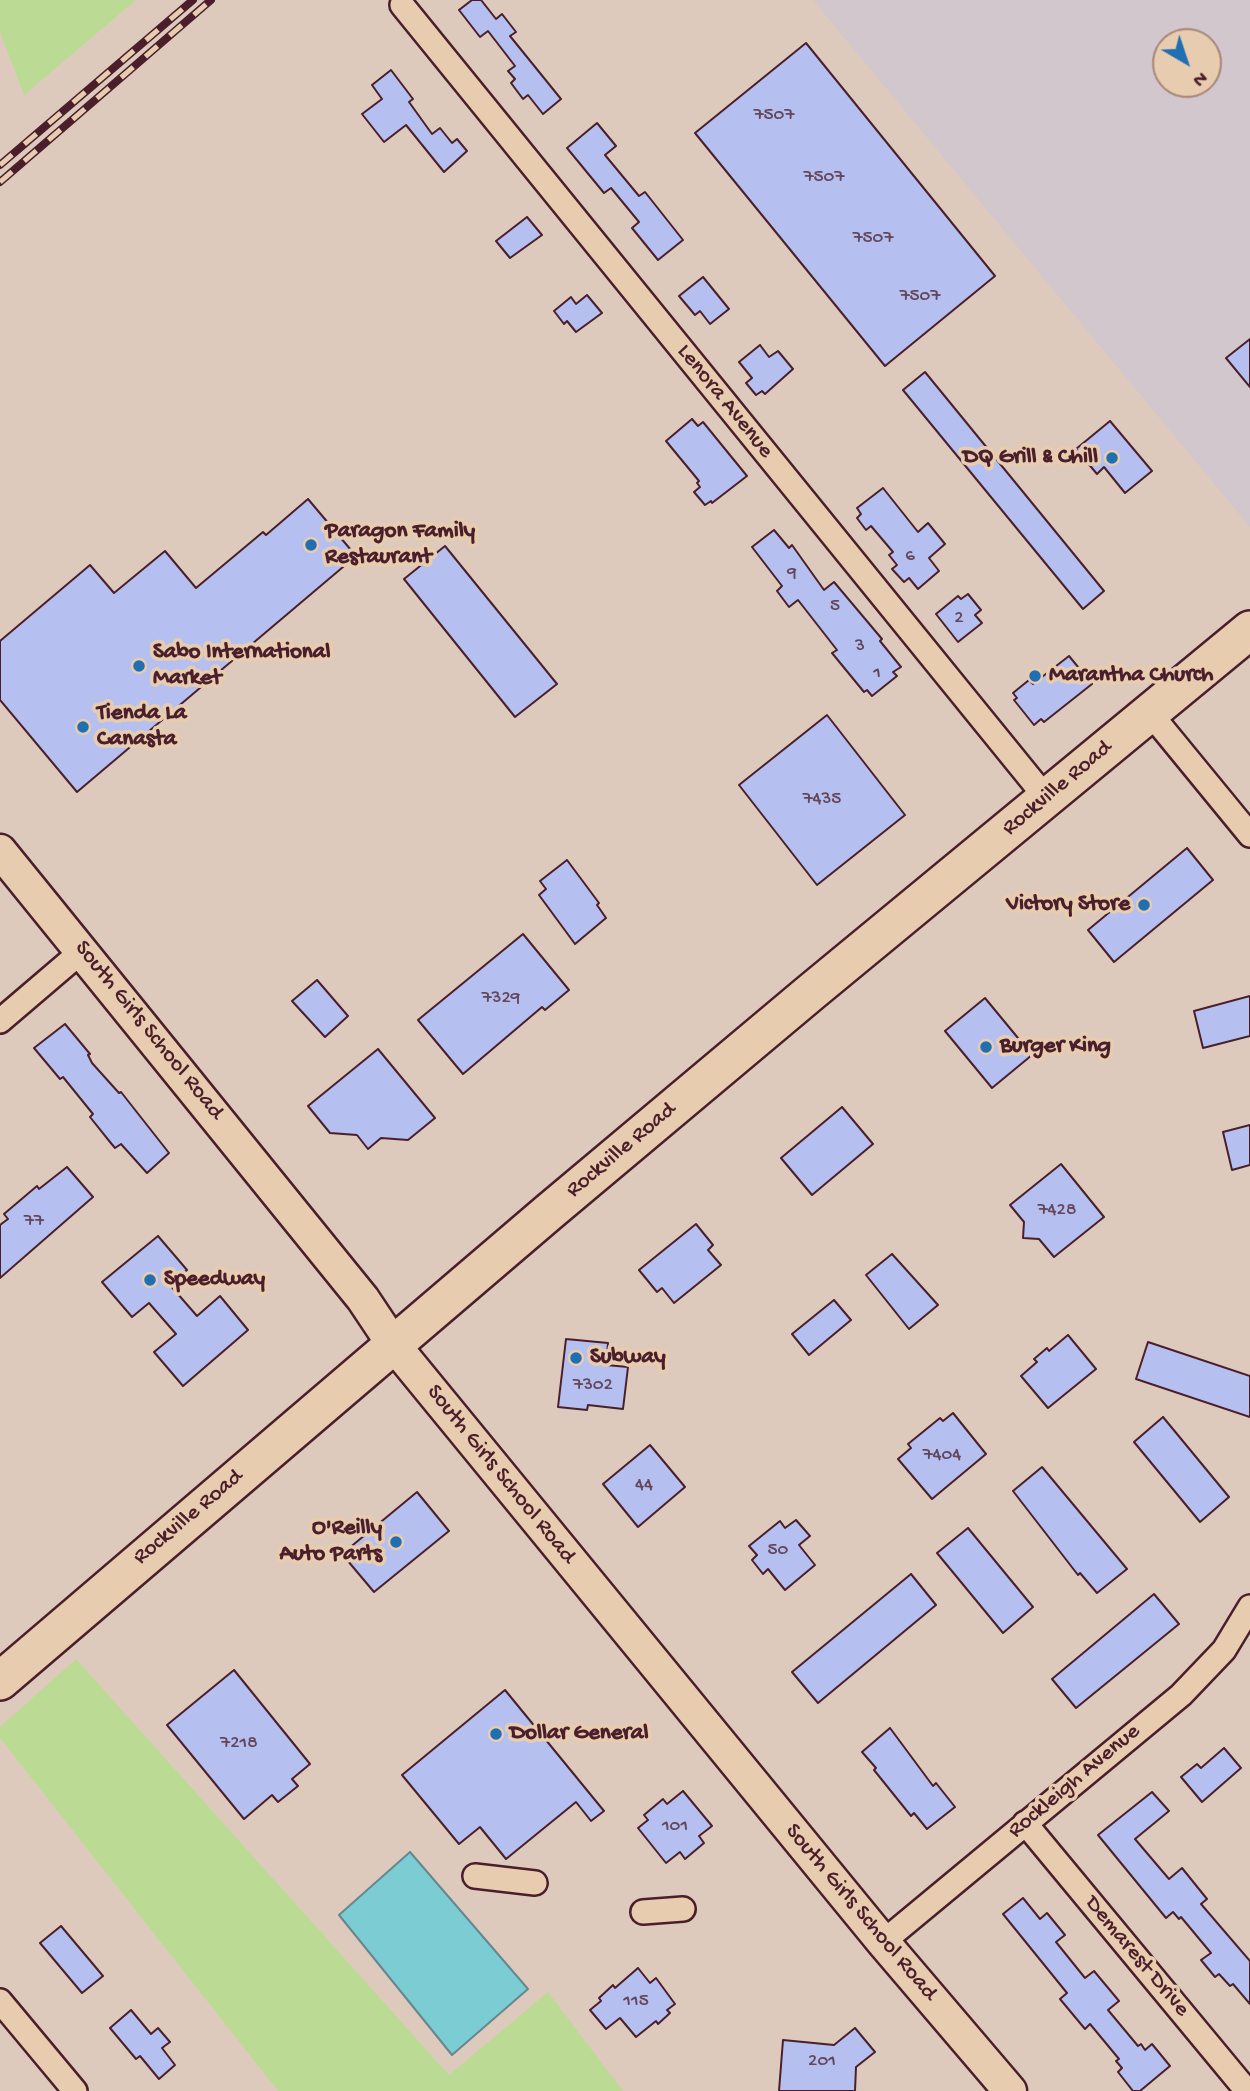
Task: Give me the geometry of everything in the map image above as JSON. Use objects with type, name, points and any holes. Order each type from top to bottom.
[{"type":"main road","name":"Rockville Road","points":[[0,1681],[393,1344],[801,1000],[1250,630]]},
{"type":"main road","name":"South Girls School Road","points":[[0,851],[356,1289],[393,1344],[883,1942],[1010,2091]]},
{"type":"street","name":"Lenora Avenue","points":[[402,5],[1047,799]]},
{"type":"street","points":[[1150,713],[1250,835]]},
{"type":"street","points":[[0,1021],[82,951]]},
{"type":"street","name":"Rockleigh Avenue","points":[[883,1942],[1195,1682],[1224,1650],[1250,1607]]},
{"type":"street","name":"Demarest Drive","points":[[1025,1823],[1247,2091]]},
{"type":"street","points":[[475,1877],[535,1883]]},
{"type":"street","points":[[643,1912],[682,1909]]},
{"type":"street","points":[[0,2001],[75,2091]]},
{"type":"shaded area","points":[[813,0],[1250,0],[1250,527]]},
{"type":"green space","points":[[0,0],[136,0],[24,95],[0,32]]},
{"type":"green space","points":[[76,1659],[449,2075],[548,1992],[623,2091],[278,2091],[0,1738],[0,1727]]},
{"type":"water","points":[[410,1852],[528,1989],[452,2055],[339,1915]]},
{"type":"building","points":[[472,0],[481,0],[496,19],[502,14],[516,32],[510,36],[561,99],[543,114],[528,95],[523,99],[511,83],[515,79],[508,71],[515,66],[488,31],[480,37],[459,10]]},
{"type":"building","points":[[806,43],[995,276],[885,366],[695,133]]},
{"type":"building","points":[[391,70],[413,99],[409,102],[432,134],[440,128],[452,143],[457,139],[467,151],[444,172],[406,125],[384,142],[362,114],[382,99],[372,85]]},
{"type":"building","points":[[597,123],[616,146],[605,155],[639,196],[645,192],[683,240],[658,260],[632,228],[639,222],[611,188],[604,193],[567,148]]},
{"type":"building","points":[[527,217],[542,235],[510,258],[496,241]]},
{"type":"building","points":[[703,277],[729,309],[710,324],[700,311],[695,315],[679,296]]},
{"type":"building","points":[[587,295],[602,313],[576,332],[567,321],[564,324],[554,311],[571,297],[576,304]]},
{"type":"building","points":[[1250,339],[1250,387],[1226,358]]},
{"type":"building","points":[[760,345],[769,357],[778,351],[793,369],[765,394],[762,391],[756,395],[746,383],[752,378],[739,362]]},
{"type":"building","points":[[925,372],[1104,591],[1083,609],[903,390]]},
{"type":"building","points":[[692,419],[698,426],[703,422],[747,476],[712,503],[711,501],[705,505],[694,492],[700,487],[697,483],[699,481],[666,441]]},
{"type":"building","name":"DQ Grill & Chill","points":[[1110,421],[1152,471],[1125,493],[1104,467],[1097,474],[1076,449]]},
{"type":"building","points":[[883,488],[918,532],[928,523],[945,544],[929,558],[939,571],[918,589],[909,578],[904,582],[892,569],[897,565],[889,555],[893,552],[871,526],[866,530],[857,518],[861,514],[857,508]]},
{"type":"building","points":[[308,499],[356,556],[77,792],[0,700],[0,641],[90,565],[114,593],[165,551],[196,588],[263,532],[266,535]]},
{"type":"building","points":[[774,530],[789,548],[792,545],[824,590],[834,582],[882,639],[880,641],[901,667],[893,672],[897,676],[872,696],[867,690],[864,692],[832,653],[837,650],[798,600],[789,607],[777,591],[782,586],[752,547]]},
{"type":"building","points":[[445,546],[557,684],[515,717],[404,579]]},
{"type":"building","points":[[968,594],[981,610],[975,615],[982,623],[958,642],[936,614],[958,596],[961,599]]},
{"type":"building","points":[[1069,656],[1092,684],[1044,722],[1041,719],[1034,725],[1014,700],[1017,698],[1013,693],[1029,680],[1033,684]]},
{"type":"building","points":[[827,715],[905,815],[817,885],[739,785]]},
{"type":"building","name":"Victory Store","points":[[1187,848],[1213,880],[1114,962],[1088,930]]},
{"type":"building","points":[[567,860],[599,903],[597,905],[606,918],[575,944],[539,895],[546,889],[540,881]]},
{"type":"building","points":[[523,934],[569,990],[545,1010],[542,1007],[463,1074],[418,1020]]},
{"type":"building","points":[[317,980],[348,1016],[325,1037],[292,1001]]},
{"type":"building","points":[[1250,996],[1250,1036],[1203,1048],[1194,1011]]},
{"type":"building","points":[[985,998],[1032,1055],[992,1088],[945,1031]]},
{"type":"building","points":[[65,1024],[90,1054],[88,1055],[92,1063],[119,1093],[121,1092],[169,1153],[147,1173],[121,1144],[115,1148],[90,1117],[93,1114],[63,1077],[60,1079],[34,1048]]},
{"type":"building","points":[[378,1049],[435,1118],[408,1140],[381,1138],[368,1149],[357,1135],[330,1133],[308,1106]]},
{"type":"building","points":[[842,1107],[873,1144],[812,1195],[781,1158]]},
{"type":"building","points":[[1250,1125],[1250,1165],[1232,1170],[1223,1132]]},
{"type":"building","points":[[1061,1164],[1104,1217],[1054,1257],[1039,1239],[1023,1238],[1024,1222],[1010,1205]]},
{"type":"building","points":[[67,1167],[93,1197],[0,1278],[0,1225],[8,1219],[4,1214],[37,1186],[39,1189]]},
{"type":"building","points":[[696,1224],[713,1245],[708,1250],[721,1265],[674,1303],[662,1288],[657,1292],[639,1270]]},
{"type":"building","name":"Speedway","points":[[158,1236],[187,1270],[170,1285],[197,1316],[220,1296],[248,1330],[183,1386],[154,1352],[176,1334],[149,1303],[132,1317],[102,1282]]},
{"type":"building","points":[[892,1254],[938,1305],[909,1329],[866,1275]]},
{"type":"building","points":[[834,1300],[851,1320],[809,1355],[792,1334]]},
{"type":"building","points":[[1068,1335],[1096,1369],[1048,1408],[1021,1376],[1037,1362],[1034,1359],[1047,1348],[1049,1351]]},
{"type":"building","points":[[566,1339],[608,1343],[606,1365],[628,1367],[623,1409],[588,1405],[587,1410],[558,1407]]},
{"type":"building","points":[[1148,1342],[1250,1376],[1250,1417],[1136,1379]]},
{"type":"building","points":[[953,1413],[986,1454],[932,1499],[898,1459],[911,1448],[908,1444],[940,1418],[943,1421]]},
{"type":"building","points":[[1163,1417],[1229,1497],[1200,1522],[1134,1442]]},
{"type":"building","points":[[650,1445],[685,1487],[638,1527],[603,1484]]},
{"type":"building","points":[[1042,1467],[1127,1569],[1097,1593],[1080,1573],[1078,1575],[1013,1491]]},
{"type":"building","name":"O'Reilly Auto Parts","points":[[417,1492],[449,1531],[374,1592],[342,1554]]},
{"type":"building","points":[[796,1520],[810,1536],[799,1545],[815,1565],[785,1590],[768,1569],[763,1574],[752,1560],[757,1555],[749,1546],[780,1521],[785,1528]]},
{"type":"building","points":[[968,1528],[1033,1607],[1003,1633],[937,1553]]},
{"type":"building","points":[[911,1574],[936,1605],[818,1703],[792,1672]]},
{"type":"building","points":[[1154,1594],[1179,1624],[1076,1708],[1052,1679]]},
{"type":"building","points":[[234,1670],[310,1764],[292,1779],[298,1786],[278,1802],[272,1795],[244,1819],[167,1725]]},
{"type":"building","name":"Dollar General","points":[[505,1690],[604,1811],[591,1821],[576,1802],[506,1859],[480,1827],[459,1844],[402,1775]]},
{"type":"building","points":[[890,1728],[933,1786],[936,1783],[955,1807],[927,1829],[914,1813],[911,1816],[862,1752]]},
{"type":"building","points":[[1224,1748],[1241,1768],[1202,1802],[1181,1777],[1197,1764],[1201,1768]]},
{"type":"building","points":[[683,1791],[712,1826],[699,1836],[704,1843],[685,1859],[680,1852],[666,1863],[638,1828],[648,1820],[644,1815],[663,1799],[667,1804]]},
{"type":"building","points":[[1152,1792],[1169,1811],[1135,1839],[1169,1879],[1182,1868],[1207,1899],[1201,1904],[1250,1961],[1250,2004],[1233,1984],[1230,1986],[1219,1974],[1215,1977],[1201,1960],[1211,1953],[1181,1917],[1179,1919],[1173,1912],[1166,1918],[1098,1835]]},
{"type":"building","points":[[1023,1898],[1040,1919],[1047,1913],[1065,1935],[1056,1942],[1085,1978],[1094,1971],[1119,2001],[1108,2010],[1138,2046],[1141,2044],[1145,2050],[1152,2044],[1170,2066],[1140,2091],[1133,2091],[1118,2072],[1122,2068],[1116,2061],[1119,2059],[1090,2024],[1085,2029],[1060,1999],[1067,1993],[1003,1914]]},
{"type":"building","points":[[61,1926],[103,1976],[82,1993],[40,1943]]},
{"type":"building","points":[[638,1968],[650,1983],[656,1978],[675,2004],[667,2010],[670,2013],[658,2024],[656,2021],[636,2037],[620,2018],[606,2029],[590,2010],[613,1985],[615,1988]]},
{"type":"building","points":[[131,2010],[151,2034],[158,2028],[170,2042],[162,2048],[175,2065],[159,2079],[140,2056],[136,2059],[110,2028]]},
{"type":"building","points":[[855,2028],[875,2052],[856,2067],[855,2091],[779,2091],[783,2040],[834,2045]]},
{"type":"railway","points":[[0,165],[193,0]]},
{"type":"railway","points":[[0,182],[211,0]]},
{"type":"place","name":"DQ Grill & Chill","points":[[1112,458]]},
{"type":"place","name":"Paragon Family Restaurant","points":[[311,545]]},
{"type":"place","name":"Sabo International Market","points":[[139,666]]},
{"type":"place","name":"Marantha Church","points":[[1035,676]]},
{"type":"place","name":"Tienda La Canasta","points":[[83,727]]},
{"type":"place","name":"Victory Store","points":[[1144,905]]},
{"type":"place","name":"Burger King","points":[[986,1047]]},
{"type":"place","name":"Speedway","points":[[150,1280]]},
{"type":"place","name":"Subway","points":[[576,1358]]},
{"type":"place","name":"O'Reilly Auto Parts","points":[[396,1542]]},
{"type":"place","name":"Dollar General","points":[[496,1734]]}]
